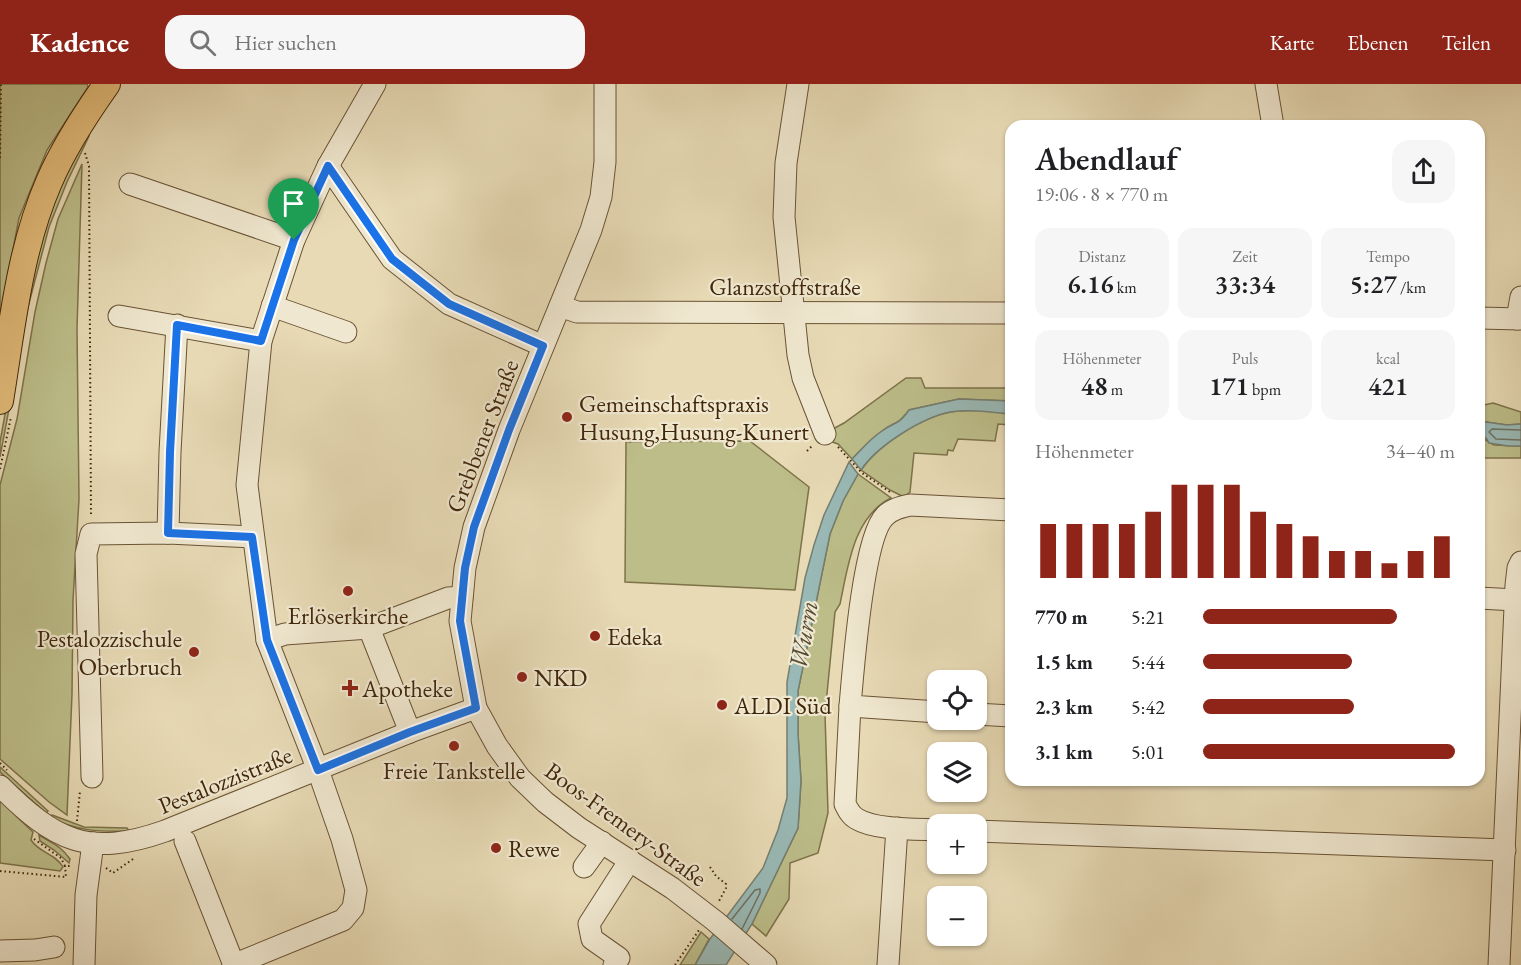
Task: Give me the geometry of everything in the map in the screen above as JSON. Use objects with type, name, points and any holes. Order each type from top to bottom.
[{"type":"main road","points":[[6,409],[18,290],[30,234],[54,173],[78,126],[107,84]]},
{"type":"street","points":[[185,841],[234,965],[343,920],[353,908],[356,890],[342,839],[318,770],[267,640],[247,485],[261,341],[272,306],[294,240],[328,166],[374,84]]},
{"type":"street","name":"Grebbener Straße","points":[[476,708],[460,621],[465,568],[474,527],[509,430],[591,230],[601,196],[606,162],[605,84]]},
{"type":"street","points":[[798,84],[786,163],[784,217],[802,378],[825,434]]},
{"type":"street","points":[[1266,84],[1272,120]]},
{"type":"street","points":[[328,166],[392,259],[449,304],[543,346]]},
{"type":"street","points":[[130,184],[294,240]]},
{"type":"street","points":[[1485,318],[1519,319],[1521,297]]},
{"type":"street","points":[[272,306],[346,332]]},
{"type":"street","name":"Glanzstoffstraße","points":[[560,306],[577,312],[1005,313]]},
{"type":"street","points":[[119,316],[261,341]]},
{"type":"street","points":[[168,533],[177,325]]},
{"type":"street","points":[[927,829],[897,828],[858,820],[850,814],[845,804],[856,634],[872,540],[884,517],[897,508],[910,505],[1005,510]]},
{"type":"street","points":[[92,774],[86,554],[92,534],[168,533],[252,537]]},
{"type":"street","points":[[1499,965],[1515,600],[1518,568],[1521,562]]},
{"type":"street","points":[[267,640],[285,634],[369,628],[448,598],[462,597]]},
{"type":"street","points":[[1485,598],[1515,600]]},
{"type":"street","points":[[369,628],[410,732]]},
{"type":"street","points":[[850,706],[927,711]]},
{"type":"street","name":"Pestalozzistraße","points":[[0,786],[45,826],[61,835],[93,843],[116,843],[144,838],[476,708]]},
{"type":"street","name":"Boos-Fremery-Straße","points":[[476,708],[497,746],[520,778],[545,802],[712,918],[766,965]]},
{"type":"street","points":[[987,715],[1005,716]]},
{"type":"street","points":[[888,965],[897,828]]},
{"type":"street","points":[[987,831],[1505,850]]},
{"type":"street","points":[[84,965],[88,865],[93,843]]},
{"type":"street","points":[[585,867],[602,843]]},
{"type":"street","points":[[614,965],[619,958],[592,939],[589,924],[630,860]]},
{"type":"street","points":[[0,951],[54,947]]},
{"type":"path","points":[[0,158],[1,84]]},
{"type":"path","points":[[80,159],[84,151],[89,166],[92,534]]},
{"type":"path","points":[[0,469],[6,409]]},
{"type":"path","points":[[847,457],[862,473],[910,505]]},
{"type":"path","points":[[77,821],[81,777],[92,774]]},
{"type":"path","points":[[0,871],[66,877],[65,866]]},
{"type":"path","points":[[675,965],[712,918],[726,888],[726,884],[710,867]]},
{"type":"green space","points":[[0,84],[87,84],[88,87],[47,150],[19,218],[0,316]]},
{"type":"green space","points":[[90,127],[89,136],[49,227],[28,307],[0,457],[0,442],[27,292],[56,193]]},
{"type":"green space","points":[[82,164],[77,329],[79,499],[73,600],[67,815],[0,759],[0,485],[17,419],[35,312],[46,263],[58,219]]},
{"type":"green space","points":[[906,378],[921,378],[925,388],[1005,388],[1005,401],[959,399],[909,410],[899,421],[874,437],[852,459],[838,444],[818,437],[844,423]]},
{"type":"green space","points":[[1493,403],[1521,412],[1521,424],[1507,425],[1485,422],[1485,405]]},
{"type":"green space","points":[[983,410],[1005,413],[1005,425],[998,424],[995,441],[958,439],[953,451],[948,450],[947,455],[914,453],[910,492],[904,497],[861,470],[878,451],[913,426],[938,415]]},
{"type":"green space","points":[[1485,440],[1494,445],[1521,446],[1521,458],[1485,458]]},
{"type":"green space","points":[[750,441],[809,487],[795,590],[625,582],[626,442]]},
{"type":"green space","points":[[858,474],[891,498],[878,506],[860,530],[854,544],[840,604],[835,612],[825,714],[828,813],[818,853],[790,863],[789,899],[766,936],[752,924],[798,828],[801,781],[798,691],[830,534],[843,501]]},
{"type":"green space","points":[[0,767],[48,811],[46,813],[0,772]]},
{"type":"green space","points":[[0,796],[33,832],[31,840],[34,844],[60,862],[63,867],[60,871],[0,863]]},
{"type":"green space","points":[[52,815],[84,827],[127,828],[129,831],[98,831],[78,828],[49,817]]},
{"type":"green space","points":[[39,835],[63,851],[70,859],[69,863],[40,841]]},
{"type":"green space","points":[[701,932],[709,939],[695,965],[680,965]]},
{"type":"water","points":[[959,399],[1005,401],[1005,413],[950,412],[926,420],[889,443],[861,470],[852,459],[874,437],[899,421],[909,410]]},
{"type":"water","points":[[1485,422],[1507,425],[1521,424],[1521,446],[1489,443],[1486,438]]},
{"type":"water","name":"Wurm","points":[[849,462],[858,474],[843,501],[830,534],[798,691],[801,781],[798,828],[752,924],[726,965],[695,965],[710,939],[763,868],[778,830],[787,798],[787,682],[805,578],[824,515]]},
{"type":"place","name":"Gemeinschaftspraxis Husung,Husung-Kunert","points":[[567,417]]},
{"type":"place","name":"Erlöserkirche","points":[[348,591]]},
{"type":"place","name":"Edeka","points":[[595,636]]},
{"type":"place","name":"Pestalozzischule Oberbruch","points":[[194,652]]},
{"type":"place","name":"NKD","points":[[522,677]]},
{"type":"place","name":"Apotheke","points":[[350,688]]},
{"type":"place","name":"ALDI Süd","points":[[722,705]]},
{"type":"place","name":"Freie Tankstelle","points":[[454,746]]},
{"type":"place","name":"Rewe","points":[[496,848]]},
{"type":"route","points":[[328,166],[392,259],[449,304],[543,346],[509,430],[474,527],[465,568],[460,621],[476,708],[318,770],[267,640],[252,537],[168,533],[177,325],[261,341],[294,240],[328,166]]}]
